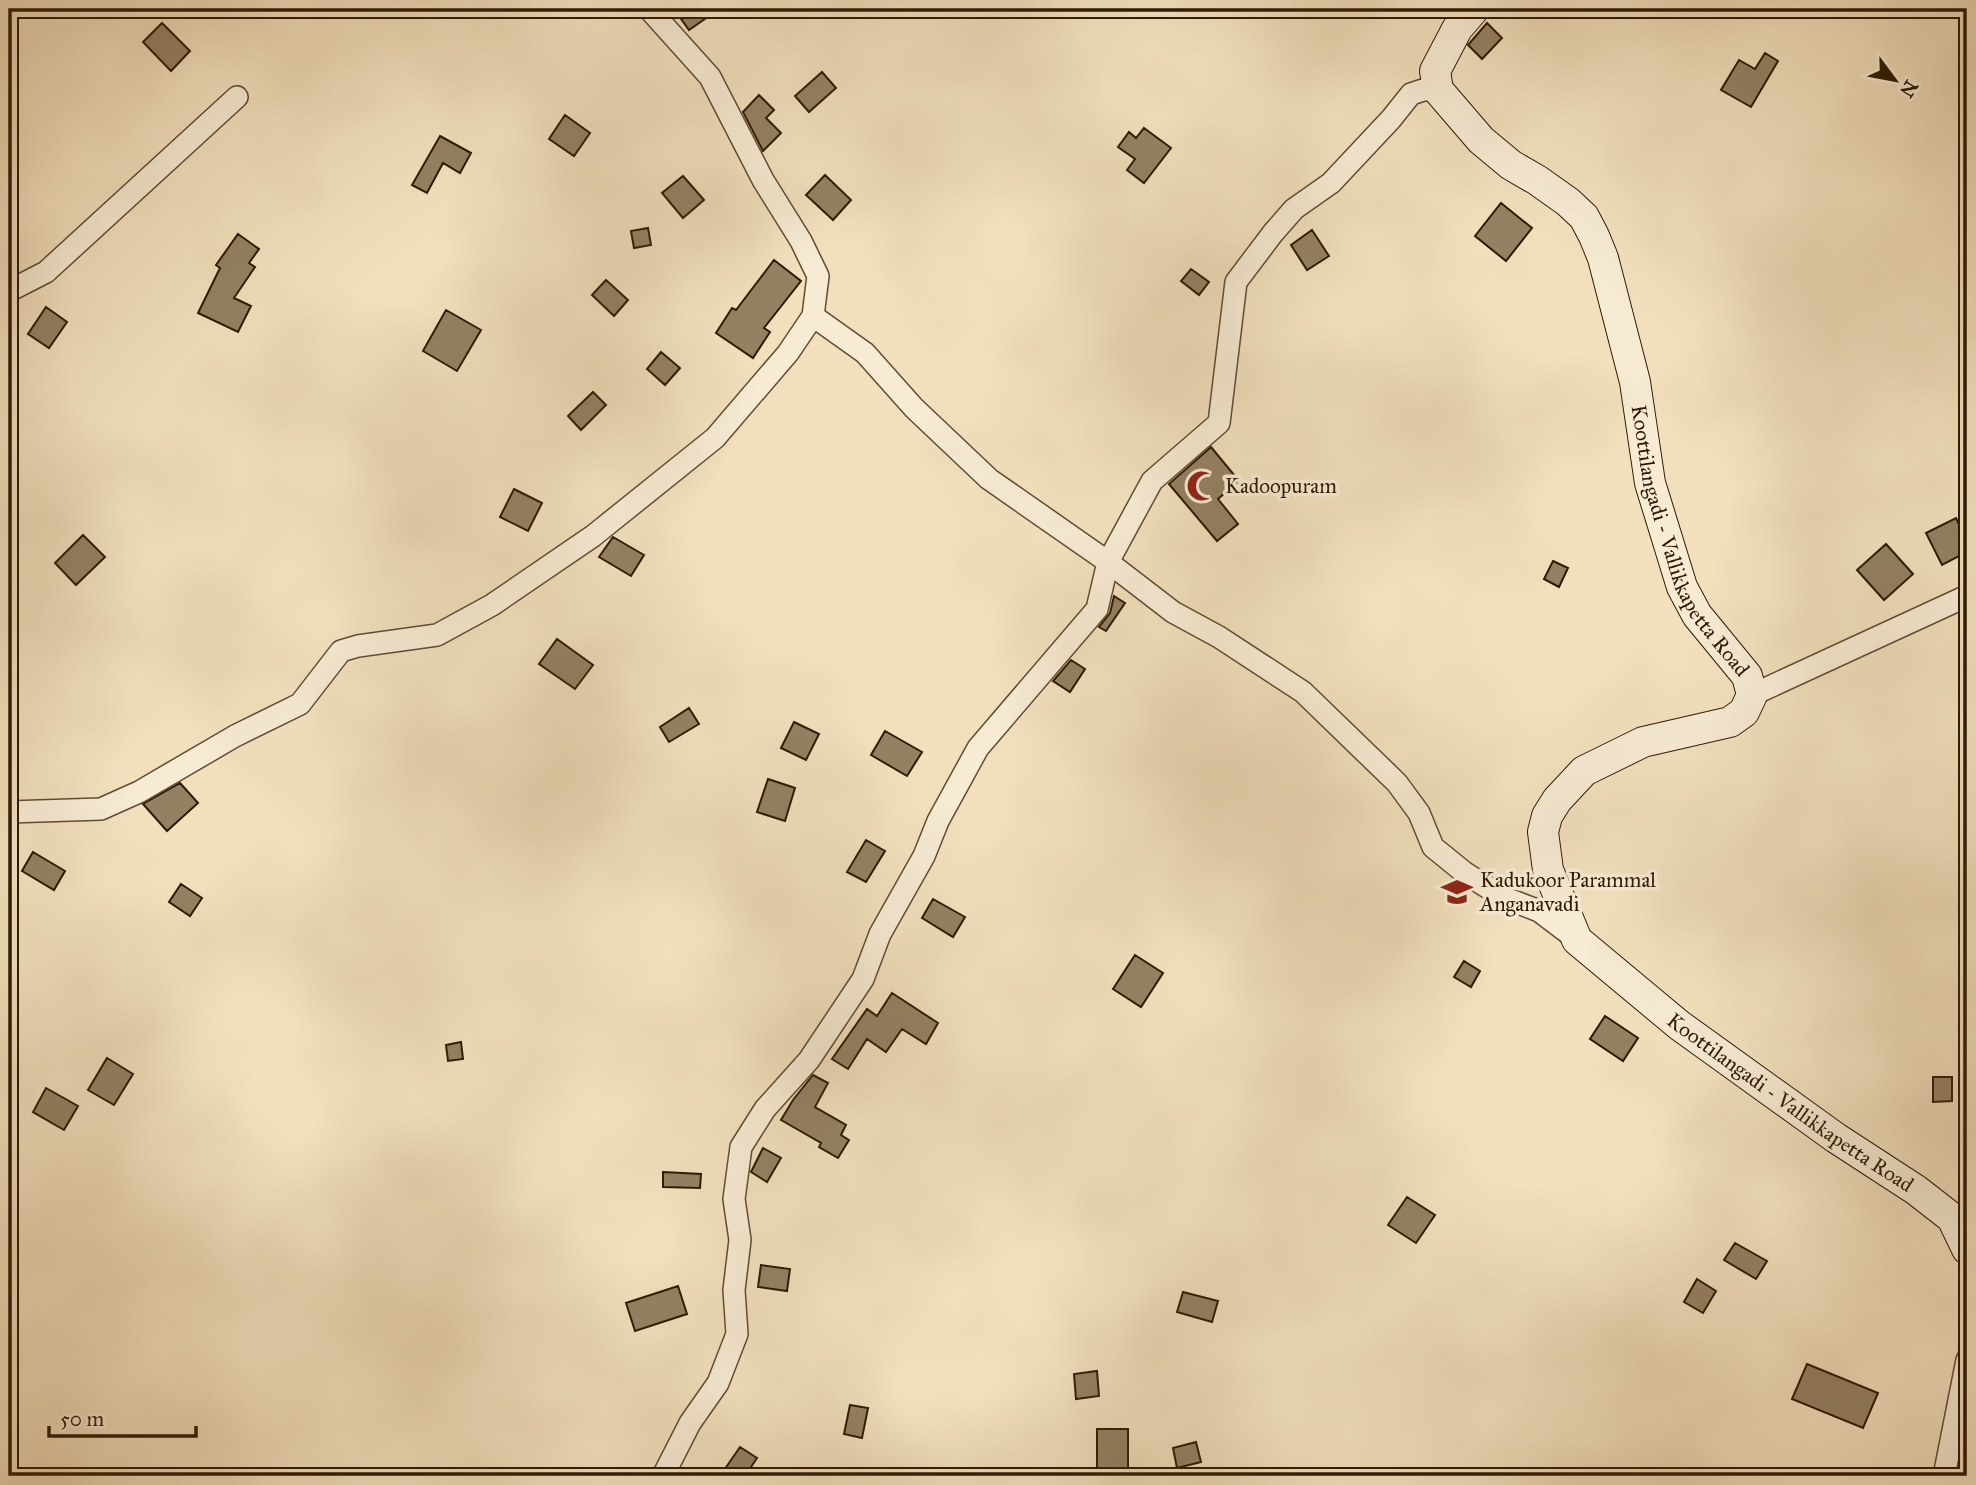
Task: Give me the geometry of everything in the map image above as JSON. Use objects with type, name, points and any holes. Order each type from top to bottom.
[{"type":"main road","points":[[1438,90],[1435,71],[1457,29],[1475,9]]},
{"type":"main road","name":"Koottilangadi - Vallikkapetta Road","points":[[1438,90],[1481,140],[1511,165],[1568,202],[1584,217],[1594,236],[1603,258],[1635,383],[1650,483],[1682,587],[1697,615],[1747,676],[1752,695],[1744,712],[1730,722],[1629,747],[1584,771],[1557,800],[1543,832],[1545,851],[1548,870],[1577,940],[1679,1025],[1952,1218],[1967,1249]]},
{"type":"street","points":[[9,812],[101,809],[139,792],[235,736],[300,704],[341,651],[358,646],[437,635],[492,605],[593,536],[715,438],[788,353],[813,316],[818,276],[801,241],[763,180],[710,77],[649,9]]},
{"type":"street","points":[[663,1476],[690,1423],[718,1383],[737,1334],[734,1290],[740,1240],[734,1199],[741,1147],[765,1109],[809,1060],[863,978],[880,934],[918,868],[937,821],[978,748],[1097,609],[1108,562],[1152,481],[1219,423],[1236,282],[1294,209],[1331,183],[1411,94],[1423,90],[1438,90]]},
{"type":"street","points":[[9,291],[46,272],[237,97]]},
{"type":"street","points":[[813,316],[864,353],[914,408],[989,479],[1108,562],[1173,612],[1219,637],[1303,692],[1397,783],[1419,813],[1433,847],[1465,873],[1503,897],[1539,911],[1577,940]]},
{"type":"street","points":[[1752,695],[1967,596]]},
{"type":"street","points":[[1944,1476],[1967,1360]]},
{"type":"building","points":[[674,9],[719,9],[689,30]]},
{"type":"building","points":[[162,23],[190,51],[171,71],[143,42]]},
{"type":"building","points":[[1487,23],[1502,38],[1482,59],[1468,45]]},
{"type":"building","points":[[1765,53],[1778,61],[1751,107],[1721,90],[1739,60],[1755,69]]},
{"type":"building","points":[[822,72],[836,88],[809,112],[795,96]]},
{"type":"building","points":[[759,95],[774,110],[766,118],[781,133],[763,151],[743,112]]},
{"type":"building","points":[[565,115],[590,133],[574,156],[549,139]]},
{"type":"building","points":[[1144,128],[1171,148],[1144,183],[1127,170],[1135,159],[1118,147],[1129,132],[1136,138]]},
{"type":"building","points":[[440,136],[471,153],[460,173],[443,163],[427,193],[412,185]]},
{"type":"building","points":[[825,175],[851,200],[833,220],[806,195]]},
{"type":"building","points":[[683,176],[704,200],[683,218],[662,193]]},
{"type":"building","points":[[1501,203],[1532,228],[1506,261],[1475,236]]},
{"type":"building","points":[[648,228],[651,245],[634,248],[631,231]]},
{"type":"building","points":[[1312,230],[1329,256],[1307,270],[1291,245]]},
{"type":"building","points":[[238,234],[259,249],[249,263],[255,267],[234,298],[251,306],[238,332],[198,313],[220,268],[216,265]]},
{"type":"building","points":[[774,260],[801,281],[764,328],[770,332],[753,358],[716,333],[732,308],[736,310]]},
{"type":"building","points":[[1191,269],[1209,282],[1199,295],[1181,281]]},
{"type":"building","points":[[606,280],[628,300],[614,316],[592,295]]},
{"type":"building","points":[[46,307],[67,322],[49,348],[28,334]]},
{"type":"building","points":[[446,310],[481,330],[457,371],[423,351]]},
{"type":"building","points":[[661,352],[680,368],[665,385],[647,369]]},
{"type":"building","points":[[593,392],[606,405],[581,430],[568,416]]},
{"type":"building","name":"Kadoopuram","points":[[1211,447],[1239,481],[1218,499],[1238,524],[1217,541],[1169,484]]},
{"type":"building","points":[[514,489],[542,503],[528,531],[500,517]]},
{"type":"building","points":[[1956,518],[1967,541],[1967,552],[1942,565],[1926,533]]},
{"type":"building","points":[[83,535],[105,557],[76,585],[55,563]]},
{"type":"building","points":[[613,537],[644,555],[631,576],[599,557]]},
{"type":"building","points":[[1886,544],[1913,574],[1884,600],[1857,570]]},
{"type":"building","points":[[1553,561],[1568,568],[1559,587],[1544,579]]},
{"type":"building","points":[[1114,596],[1125,603],[1106,631],[1099,627],[1110,613]]},
{"type":"building","points":[[557,639],[593,665],[575,689],[539,664]]},
{"type":"building","points":[[1071,660],[1085,669],[1070,692],[1053,681]]},
{"type":"building","points":[[689,708],[699,724],[669,742],[660,727]]},
{"type":"building","points":[[794,722],[819,734],[806,760],[781,748]]},
{"type":"building","points":[[885,731],[922,752],[907,776],[871,755]]},
{"type":"building","points":[[768,779],[795,788],[785,821],[757,812]]},
{"type":"building","points":[[180,783],[198,803],[167,831],[143,804]]},
{"type":"building","points":[[866,840],[885,851],[866,882],[847,872]]},
{"type":"building","points":[[33,852],[65,871],[54,890],[22,871]]},
{"type":"building","points":[[181,884],[202,898],[190,916],[169,902]]},
{"type":"building","points":[[933,899],[965,917],[953,937],[922,918]]},
{"type":"building","points":[[1135,955],[1163,973],[1141,1007],[1113,989]]},
{"type":"building","points":[[1464,961],[1480,971],[1471,987],[1454,977]]},
{"type":"building","points":[[892,993],[938,1023],[926,1044],[902,1029],[886,1052],[867,1039],[848,1069],[832,1059],[867,1009],[877,1016]]},
{"type":"building","points":[[1605,1016],[1638,1038],[1623,1061],[1590,1039]]},
{"type":"building","points":[[461,1042],[463,1059],[448,1061],[446,1045]]},
{"type":"building","points":[[107,1058],[133,1074],[114,1105],[88,1090]]},
{"type":"building","points":[[813,1075],[828,1083],[815,1107],[846,1125],[841,1135],[849,1140],[838,1158],[819,1147],[821,1143],[781,1120]]},
{"type":"building","points":[[1933,1077],[1952,1077],[1952,1101],[1933,1102]]},
{"type":"building","points":[[46,1088],[78,1106],[64,1130],[33,1112]]},
{"type":"building","points":[[763,1148],[781,1158],[767,1182],[751,1172]]},
{"type":"building","points":[[663,1172],[701,1174],[700,1188],[663,1187]]},
{"type":"building","points":[[1407,1197],[1435,1215],[1416,1243],[1388,1225]]},
{"type":"building","points":[[1735,1243],[1767,1261],[1756,1279],[1724,1260]]},
{"type":"building","points":[[761,1265],[790,1269],[787,1291],[758,1287]]},
{"type":"building","points":[[1697,1279],[1716,1291],[1703,1313],[1684,1302]]},
{"type":"building","points":[[678,1286],[687,1314],[635,1331],[626,1303]]},
{"type":"building","points":[[1183,1292],[1218,1301],[1212,1322],[1177,1312]]},
{"type":"building","points":[[1807,1364],[1878,1393],[1863,1428],[1792,1399]]},
{"type":"building","points":[[1097,1371],[1099,1396],[1076,1399],[1074,1374]]},
{"type":"building","points":[[850,1405],[868,1408],[862,1438],[844,1434]]},
{"type":"building","points":[[1097,1429],[1128,1429],[1128,1475],[1097,1474]]},
{"type":"building","points":[[1196,1442],[1201,1462],[1177,1468],[1173,1448]]},
{"type":"building","points":[[740,1447],[757,1458],[745,1476],[720,1476]]},
{"type":"place","name":"Kadoopuram","points":[[1202,486]]},
{"type":"place","name":"Kadukoor Parammal Anganavadi","points":[[1457,892]]}]
